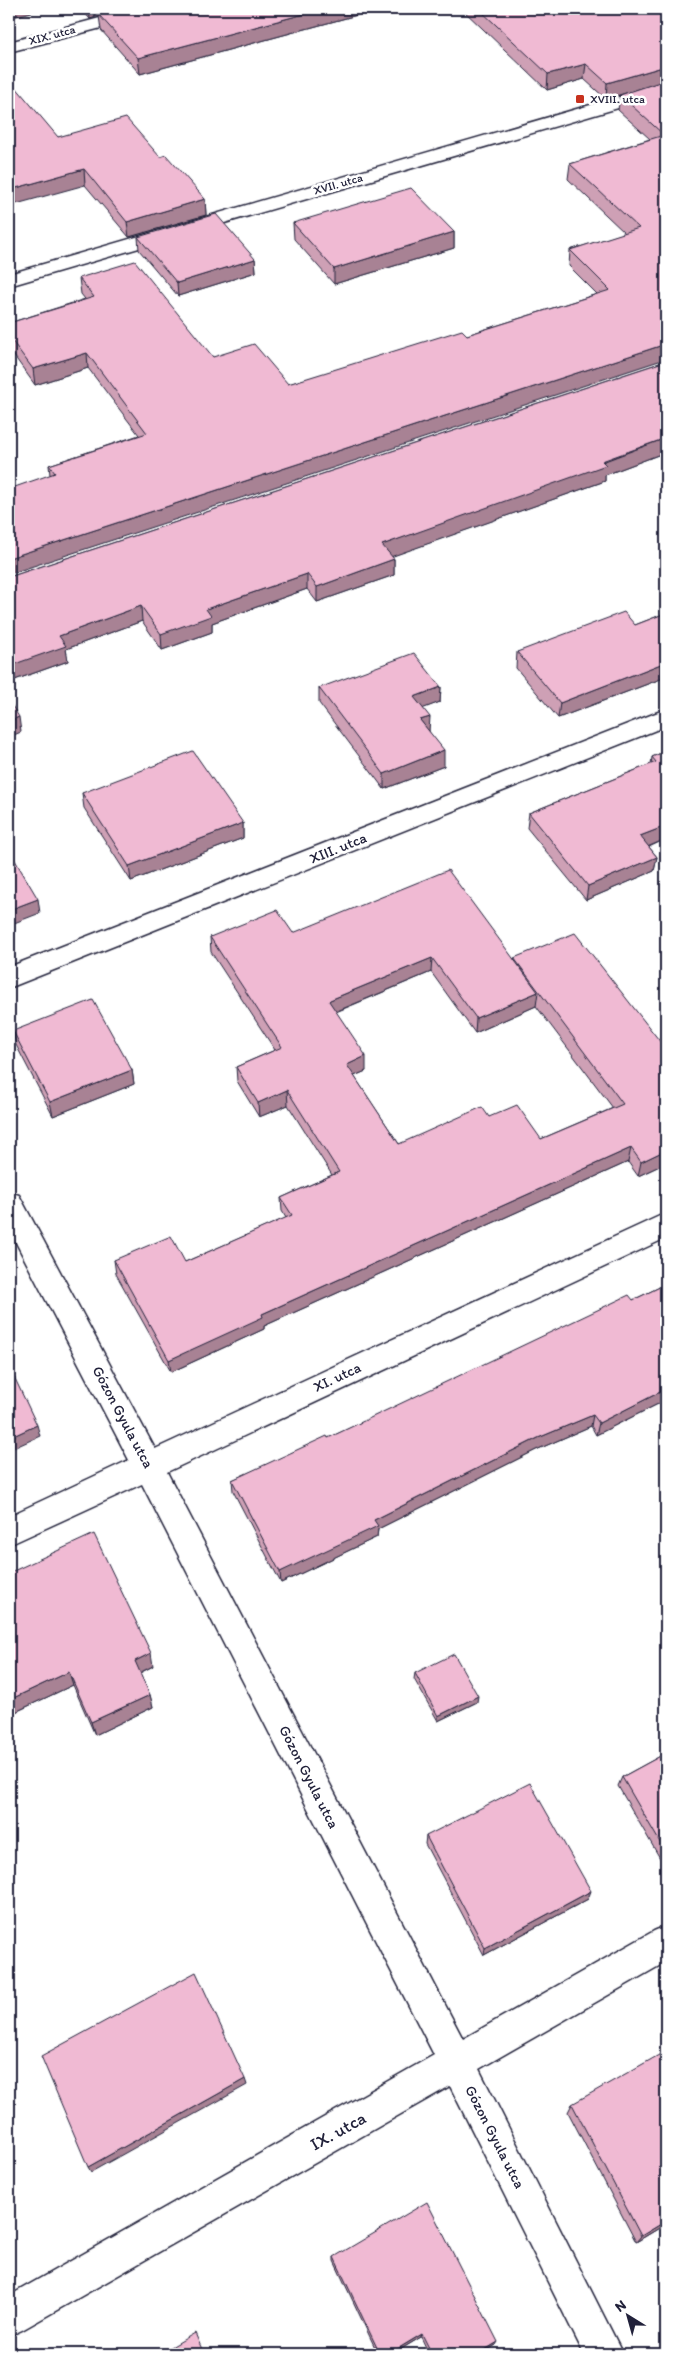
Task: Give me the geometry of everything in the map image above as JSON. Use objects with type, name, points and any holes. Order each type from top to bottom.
[{"type":"street","name":"XIX. utca","points":[[9,46],[152,9]]},
{"type":"street","name":"XVII. utca","points":[[9,280],[666,88]]},
{"type":"street","name":"XIII. utca","points":[[9,978],[666,718]]},
{"type":"street","name":"Gózon Gyula utca","points":[[9,1203],[148,1465],[458,2064],[604,2354]]},
{"type":"street","name":"XI. utca","points":[[9,1531],[666,1225]]},
{"type":"street","name":"IX. utca","points":[[9,2317],[458,2064],[666,1943]]},
{"type":"building","points":[[123,9],[323,9],[138,58],[99,15]]},
{"type":"building","points":[[479,9],[633,9],[635,11],[642,9],[666,9],[666,66],[607,83],[586,64],[548,74]]},
{"type":"building","points":[[9,79],[58,137],[126,118],[160,157],[166,155],[205,199],[127,222],[84,169],[9,190]]},
{"type":"building","points":[[666,80],[666,344],[9,558],[9,489],[55,473],[49,465],[147,433],[87,353],[33,369],[9,337],[9,323],[94,297],[79,278],[135,261],[213,357],[254,344],[288,384],[462,330],[467,335],[610,290],[570,250],[639,228],[570,164],[664,135],[620,95]]},
{"type":"building","points":[[411,188],[454,232],[334,269],[293,223]]},
{"type":"building","points":[[216,214],[255,259],[177,283],[138,237]]},
{"type":"building","points":[[666,361],[666,438],[602,461],[606,465],[382,545],[394,559],[317,587],[307,574],[206,609],[211,616],[161,634],[141,606],[59,636],[66,646],[9,666],[9,577]]},
{"type":"building","points":[[624,612],[635,625],[666,613],[666,662],[560,703],[517,652]]},
{"type":"building","points":[[414,653],[441,687],[414,697],[430,717],[420,720],[444,750],[384,774],[319,688]]},
{"type":"building","points":[[9,701],[19,717],[9,721]]},
{"type":"building","points":[[193,751],[243,823],[129,866],[82,793]]},
{"type":"building","points":[[666,751],[666,826],[640,836],[657,857],[588,886],[529,813],[656,762],[652,757]]},
{"type":"building","points":[[9,850],[38,899],[9,910]]},
{"type":"building","points":[[448,870],[538,992],[476,1018],[432,958],[329,1001],[366,1056],[347,1065],[399,1144],[482,1107],[489,1117],[517,1105],[541,1139],[623,1104],[514,958],[575,933],[666,1049],[666,1150],[641,1162],[631,1148],[262,1314],[263,1317],[169,1360],[114,1260],[171,1236],[185,1262],[292,1215],[281,1198],[339,1172],[287,1090],[258,1103],[236,1067],[282,1047],[210,937],[277,910],[293,933]]},
{"type":"building","points":[[93,1000],[132,1070],[50,1102],[13,1031]]},
{"type":"building","points":[[666,1284],[666,1389],[599,1423],[593,1415],[538,1438],[374,1520],[378,1526],[280,1572],[232,1480],[327,1436],[328,1438],[629,1295],[633,1300]]},
{"type":"building","points":[[9,1366],[37,1425],[9,1438]]},
{"type":"building","points":[[94,1534],[151,1653],[135,1661],[150,1695],[91,1722],[69,1672],[9,1700],[9,1573]]},
{"type":"building","points":[[454,1654],[478,1696],[438,1716],[415,1673]]},
{"type":"building","points":[[666,1753],[666,1850],[665,1851],[622,1777]]},
{"type":"building","points":[[530,1783],[591,1891],[485,1948],[426,1836]]},
{"type":"building","points":[[196,1972],[245,2079],[88,2167],[41,2056]]},
{"type":"building","points":[[666,2051],[666,2221],[641,2236],[572,2104]]},
{"type":"building","points":[[427,2202],[498,2342],[478,2354],[432,2354],[422,2334],[389,2354],[380,2354],[334,2257]]},
{"type":"building","points":[[195,2333],[204,2354],[159,2354]]},
{"type":"building","points":[[245,2349],[248,2354],[237,2354]]},
{"type":"place","name":"XVIII. utca","points":[[580,99]]}]
